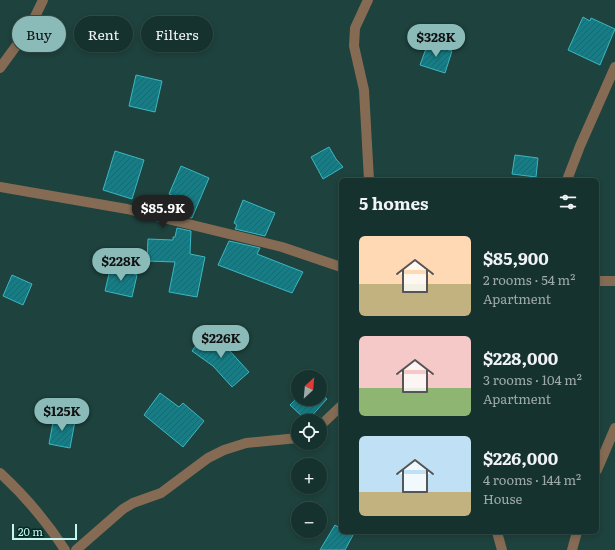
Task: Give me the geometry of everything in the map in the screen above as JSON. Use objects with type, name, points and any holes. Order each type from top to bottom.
[{"type":"street","points":[[1,63],[30,27],[43,0]]},
{"type":"street","points":[[368,0],[355,28],[354,46],[364,90],[369,178]]},
{"type":"street","points":[[568,178],[580,146],[615,67]]},
{"type":"street","points":[[0,186],[134,211],[276,246],[339,266]]},
{"type":"street","points":[[599,281],[615,281]]},
{"type":"street","points":[[327,419],[339,408]]},
{"type":"street","points":[[599,465],[615,428]]},
{"type":"street","points":[[76,550],[123,509],[132,503],[161,493],[208,458],[224,450],[246,443],[291,439]]},
{"type":"street","points":[[0,473],[36,512],[65,550]]},
{"type":"street","points":[[498,534],[502,550]]},
{"type":"street","points":[[572,550],[576,534]]},
{"type":"building","points":[[583,17],[590,21],[591,18],[615,29],[600,65],[568,50]]},
{"type":"building","points":[[428,43],[452,51],[445,73],[420,65]]},
{"type":"building","points":[[136,75],[162,81],[155,112],[129,106]]},
{"type":"building","points":[[329,147],[343,167],[323,179],[311,157]]},
{"type":"building","points":[[115,151],[144,160],[132,199],[103,190]]},
{"type":"building","points":[[515,155],[538,158],[536,177],[512,174]]},
{"type":"building","points":[[181,166],[209,178],[192,218],[178,215],[180,199],[169,194]]},
{"type":"building","points":[[243,200],[275,213],[265,236],[235,229],[237,225],[234,223]]},
{"type":"building","points":[[177,228],[191,231],[190,254],[205,257],[197,297],[169,292],[175,262],[147,261],[148,239],[173,240]]},
{"type":"building","points":[[229,241],[260,248],[257,254],[303,272],[292,293],[218,265]]},
{"type":"building","points":[[111,265],[137,275],[132,297],[105,291]]},
{"type":"building","points":[[12,275],[32,284],[23,305],[3,296]]},
{"type":"building","points":[[205,332],[229,348],[228,349],[249,372],[232,387],[213,366],[192,351]]},
{"type":"building","points":[[160,393],[179,407],[183,403],[204,421],[183,447],[144,415]]},
{"type":"building","points":[[291,406],[321,406],[313,414],[300,414]]},
{"type":"building","points":[[54,417],[75,421],[70,448],[49,444]]},
{"type":"building","points":[[335,525],[339,528],[339,534],[353,535],[345,550],[320,550]]}]
